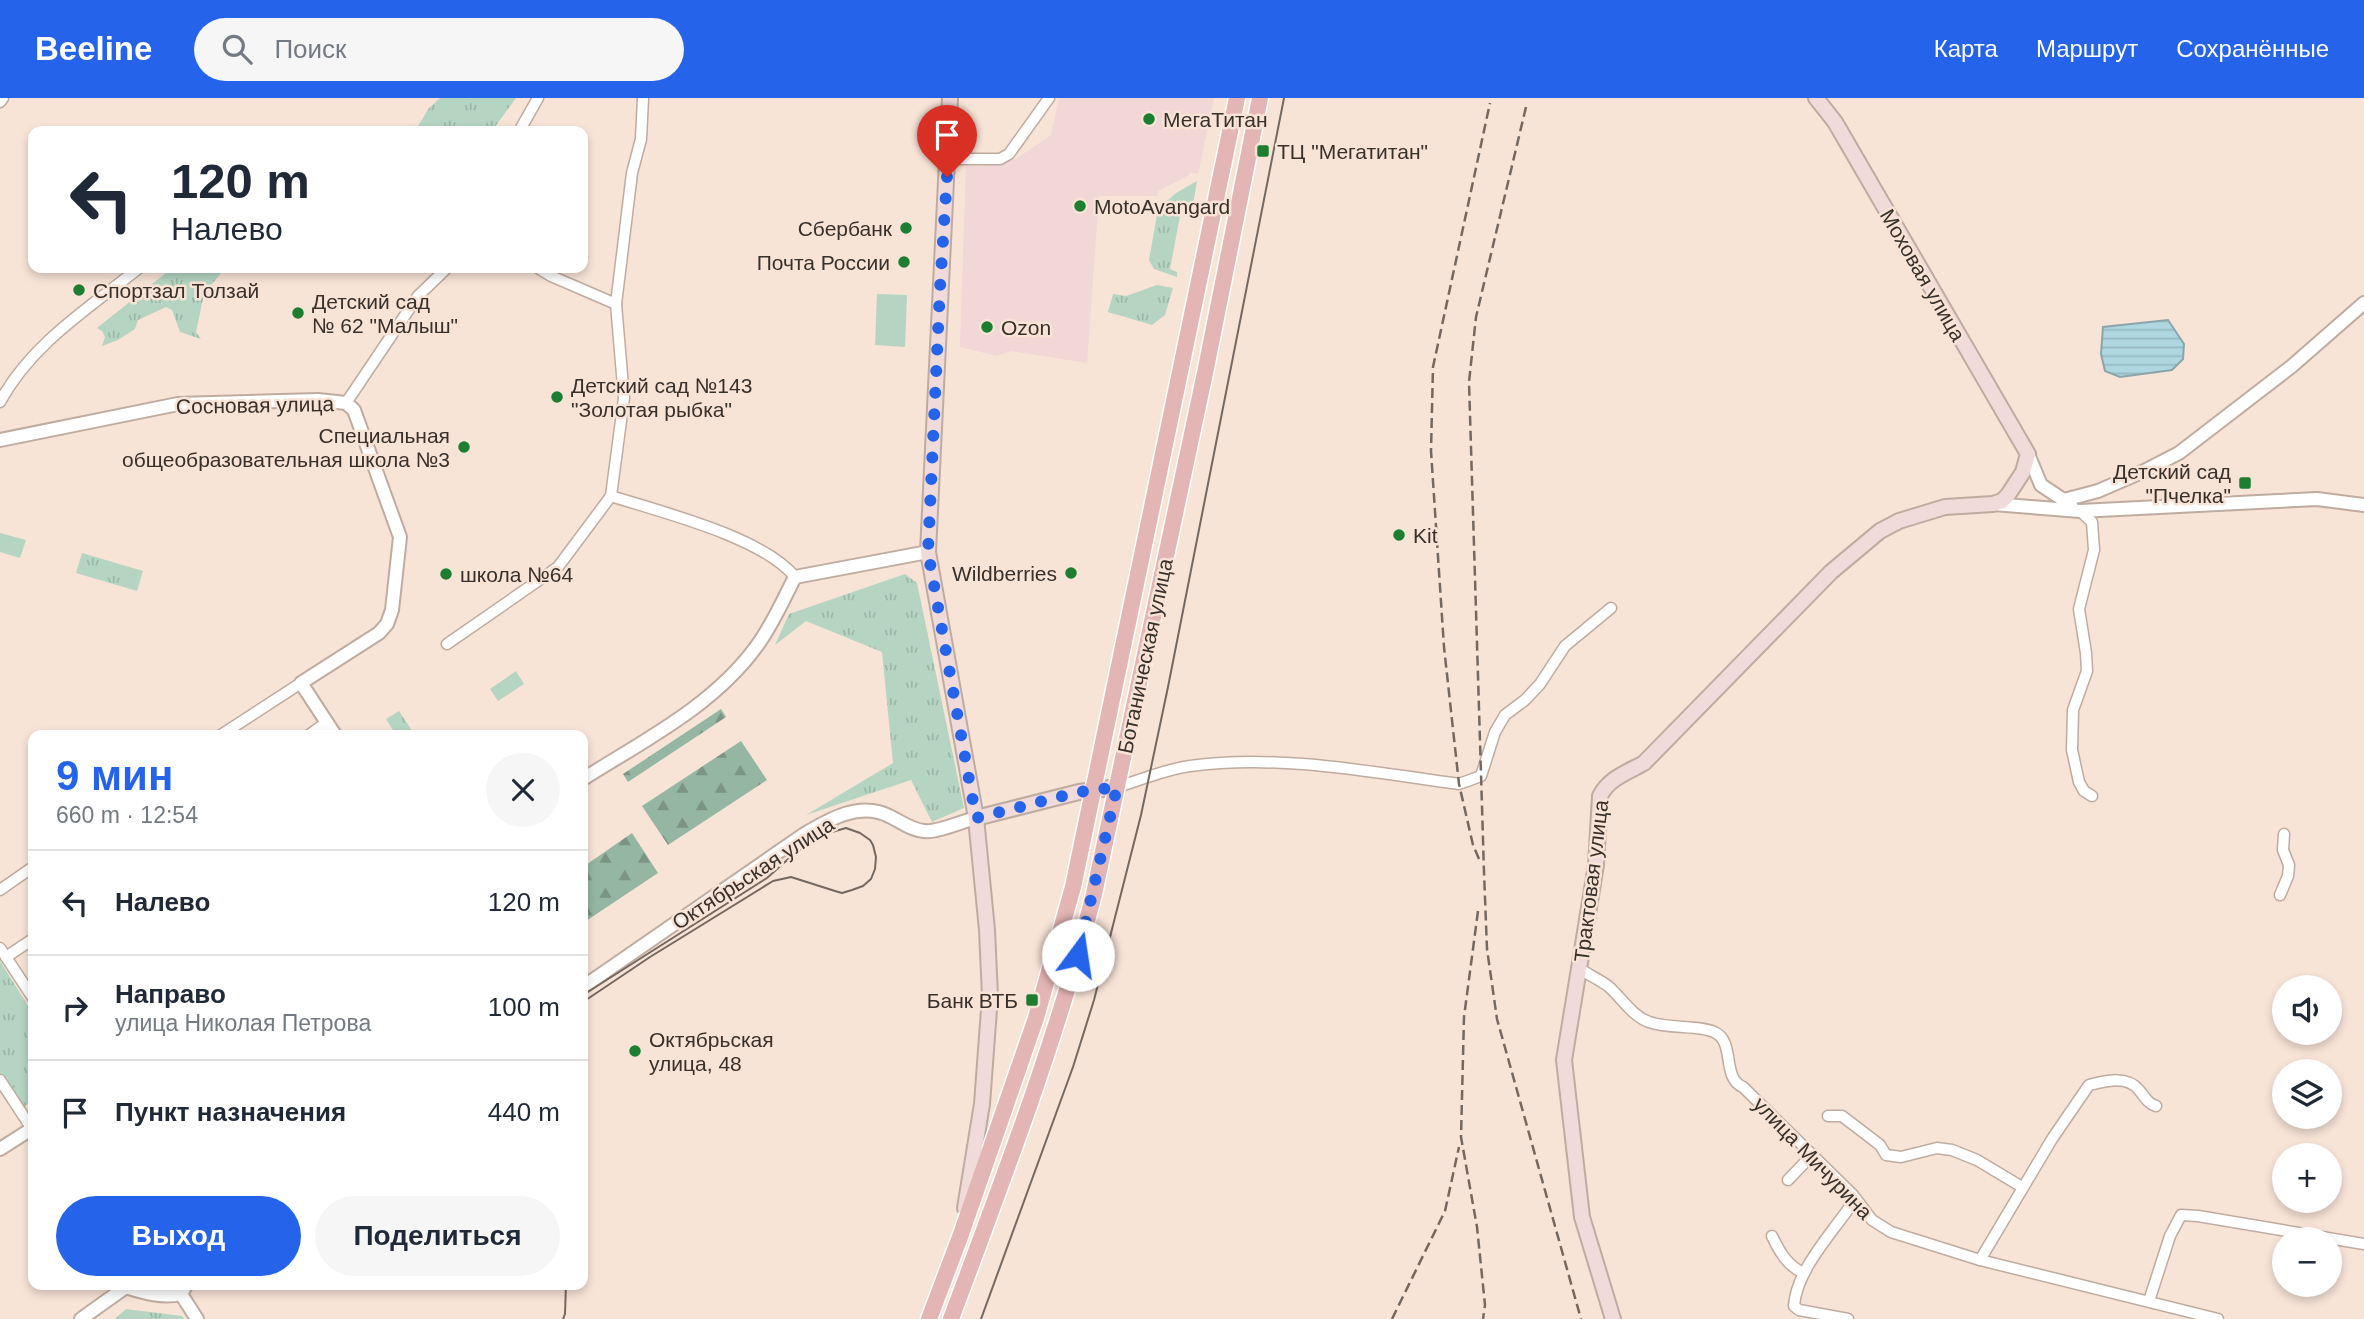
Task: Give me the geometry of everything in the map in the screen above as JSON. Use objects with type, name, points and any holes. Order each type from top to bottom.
[{"type":"main road","points":[[950,98],[928,552],[976,818],[987,930],[990,996],[982,1104],[960,1237]]},
{"type":"main road","name":"Ботаническая улица","points":[[929,1319],[1036,1018],[1056,952],[1095,789],[1237,98]]},
{"type":"main road","name":"Ботаническая улица","points":[[951,1319],[1059,1017],[1078,955],[1117,787],[1205,373],[1260,98]]},
{"type":"main road","name":"Моховая улица","points":[[1816,98],[1835,122],[2028,454]]},
{"type":"main road","points":[[1993,504],[2008,495],[2023,472],[2028,454]]},
{"type":"main road","name":"Трактовая улица","points":[[1613,1319],[1582,1217],[1564,1060],[1596,865],[1600,796],[1614,779],[1644,763],[1831,572],[1880,531],[1921,513],[1945,507],[1993,504]]},
{"type":"main road","points":[[976,818],[1095,789],[1117,787]]},
{"type":"main road","points":[[973,1199],[992,1206]]},
{"type":"street","points":[[522,126],[538,98]]},
{"type":"street","points":[[447,644],[558,567],[611,496],[624,398],[616,304],[632,173],[641,139],[643,98]]},
{"type":"street","points":[[948,159],[1000,159],[1009,155],[1049,98]]},
{"type":"street","points":[[0,402],[42,345],[133,273]]},
{"type":"street","points":[[229,730],[379,633],[387,624],[392,610],[400,537],[359,421],[354,410],[346,403],[418,296],[442,273]]},
{"type":"street","points":[[546,273],[616,304]]},
{"type":"street","points":[[2064,500],[2098,491],[2179,453],[2292,366],[2364,303]]},
{"type":"street","name":"Сосновая улица","points":[[0,440],[178,404],[317,400],[346,403]]},
{"type":"street","points":[[2028,454],[2041,485],[2092,522],[2094,550],[2079,609],[2087,671],[2073,710],[2072,750],[2080,782],[2084,791],[2092,796]]},
{"type":"street","points":[[611,496],[722,532],[775,558],[795,577]]},
{"type":"street","points":[[1993,504],[2080,511],[2317,499],[2364,505]]},
{"type":"street","points":[[795,577],[928,552]]},
{"type":"street","points":[[588,776],[665,728],[717,690],[758,645],[795,577]]},
{"type":"street","points":[[1117,787],[1187,766],[1234,762],[1293,762],[1459,784],[1481,776],[1494,732],[1505,715],[1540,684],[1565,646],[1611,608]]},
{"type":"street","points":[[301,683],[332,730]]},
{"type":"street","points":[[316,730],[327,722]]},
{"type":"street","name":"Октябрьская улица","points":[[588,984],[828,820],[851,812],[869,811],[885,814],[923,831],[976,818]]},
{"type":"street","points":[[2280,895],[2288,876],[2289,865],[2283,850],[2284,834]]},
{"type":"street","points":[[0,890],[28,870]]},
{"type":"street","points":[[28,941],[3,953],[28,990]]},
{"type":"street","name":"улица Мичурина","points":[[1580,970],[1608,986],[1630,1010],[1646,1021],[1667,1027],[1715,1032],[1723,1040],[1736,1084],[1743,1087],[1813,1154],[1853,1195],[1872,1220],[1891,1231],[1980,1260],[2218,1319]]},
{"type":"street","points":[[0,1080],[28,1122]]},
{"type":"street","points":[[1980,1260],[2022,1187],[2089,1085],[2121,1081],[2134,1084],[2148,1103],[2156,1106]]},
{"type":"street","points":[[1828,1116],[1842,1116],[1880,1145],[1886,1155],[1901,1157],[1937,1147],[1952,1150],[1978,1160],[2022,1187]]},
{"type":"street","points":[[0,1149],[28,1133]]},
{"type":"street","points":[[1788,1180],[1813,1154]]},
{"type":"street","points":[[1848,1319],[1799,1310],[1794,1306],[1804,1273],[1849,1208],[1858,1203]]},
{"type":"street","points":[[2149,1301],[2169,1236],[2181,1215],[2364,1244]]},
{"type":"street","points":[[1772,1236],[1779,1251],[1795,1269],[1804,1273]]},
{"type":"street","points":[[81,1319],[119,1290]]},
{"type":"street","points":[[139,1290],[152,1295],[168,1296],[182,1290]]},
{"type":"street","points":[[184,1290],[197,1319]]},
{"type":"shaded area","points":[[1059,98],[1214,98],[1198,174],[1190,172],[1158,191],[1157,196],[1099,196],[1087,363],[1011,351],[997,356],[960,347],[966,164],[1016,159],[1051,135]]},
{"type":"green space","points":[[440,98],[516,98],[496,126],[418,126],[429,108]]},
{"type":"green space","points":[[1197,181],[1192,211],[1181,211],[1170,269],[1177,272],[1177,277],[1154,269],[1149,260],[1158,209],[1176,193]]},
{"type":"green space","points":[[166,273],[221,273],[204,294],[196,332],[201,339],[180,332],[172,310],[166,307],[138,320],[135,329],[102,346],[105,337],[97,328]]},
{"type":"green space","points":[[1157,285],[1173,288],[1165,315],[1152,325],[1108,312],[1113,294],[1126,296]]},
{"type":"green space","points":[[877,294],[907,295],[905,347],[875,345]]},
{"type":"green space","points":[[0,533],[26,540],[20,558],[0,552]]},
{"type":"green space","points":[[82,553],[143,571],[137,591],[76,573]]},
{"type":"green space","points":[[905,574],[917,583],[964,808],[932,822],[911,780],[806,815],[893,763],[882,652],[806,621],[775,645],[789,614]]},
{"type":"green space","points":[[516,671],[524,684],[498,701],[490,689]]},
{"type":"green space","points":[[721,709],[726,717],[628,782],[623,774]]},
{"type":"green space","points":[[399,711],[412,730],[393,730],[386,719]]},
{"type":"green space","points":[[741,741],[767,780],[668,845],[642,806]]},
{"type":"green space","points":[[632,833],[658,873],[588,920],[588,864]]},
{"type":"green space","points":[[0,961],[28,1006],[28,1104],[22,1108],[0,1075]]},
{"type":"green space","points":[[126,1309],[182,1316],[184,1319],[115,1319]]},
{"type":"water","points":[[2168,320],[2184,344],[2183,359],[2172,370],[2120,377],[2105,371],[2101,354],[2103,327]]},
{"type":"tram line","points":[[981,1319],[1073,1067],[1094,1000],[1141,815],[1284,98]]},
{"type":"tram line","points":[[588,992],[767,878],[795,853],[825,834],[846,828],[860,833],[873,845],[875,869],[871,879],[863,886],[842,893],[791,877],[773,881],[588,999]]},
{"type":"tram line","points":[[563,1319],[566,1290]]},
{"type":"railway","points":[[1479,859],[1473,845],[1459,784],[1444,647],[1431,451],[1433,367],[1490,103]]},
{"type":"railway","points":[[1526,107],[1476,317],[1469,382],[1487,949],[1497,1019],[1581,1319]]},
{"type":"railway","points":[[1478,911],[1464,1017],[1461,1137],[1477,1227],[1485,1305],[1483,1319]]},
{"type":"railway","points":[[1392,1319],[1445,1211],[1459,1147]]},
{"type":"place","name":"МегаТитан","points":[[1149,119]]},
{"type":"place","name":"ТЦ \"Мегатитан\"","points":[[1263,151]]},
{"type":"place","name":"MotoAvangard","points":[[1080,206]]},
{"type":"place","name":"Сбербанк","points":[[906,228]]},
{"type":"place","name":"Почта России","points":[[904,262]]},
{"type":"place","name":"Спортзал Толзай","points":[[79,290]]},
{"type":"place","name":"Детский сад № 62 \"Малыш\"","points":[[298,313]]},
{"type":"place","name":"Ozon","points":[[987,327]]},
{"type":"place","name":"Детский сад №143 \"Золотая рыбка\"","points":[[557,397]]},
{"type":"place","name":"Специальная общеобразовательная школа №3","points":[[464,447]]},
{"type":"place","name":"Детский сад \"Пчелка\"","points":[[2245,483]]},
{"type":"place","name":"Kit","points":[[1399,535]]},
{"type":"place","name":"Wildberries","points":[[1071,573]]},
{"type":"place","name":"школа №64","points":[[446,574]]},
{"type":"place","name":"Банк ВТБ","points":[[1032,1000]]},
{"type":"place","name":"Октябрьская улица, 48","points":[[635,1051]]},
{"type":"route","points":[[947,177],[932,431],[928,552],[976,818],[1079,792],[1117,787],[1078,955]]}]
